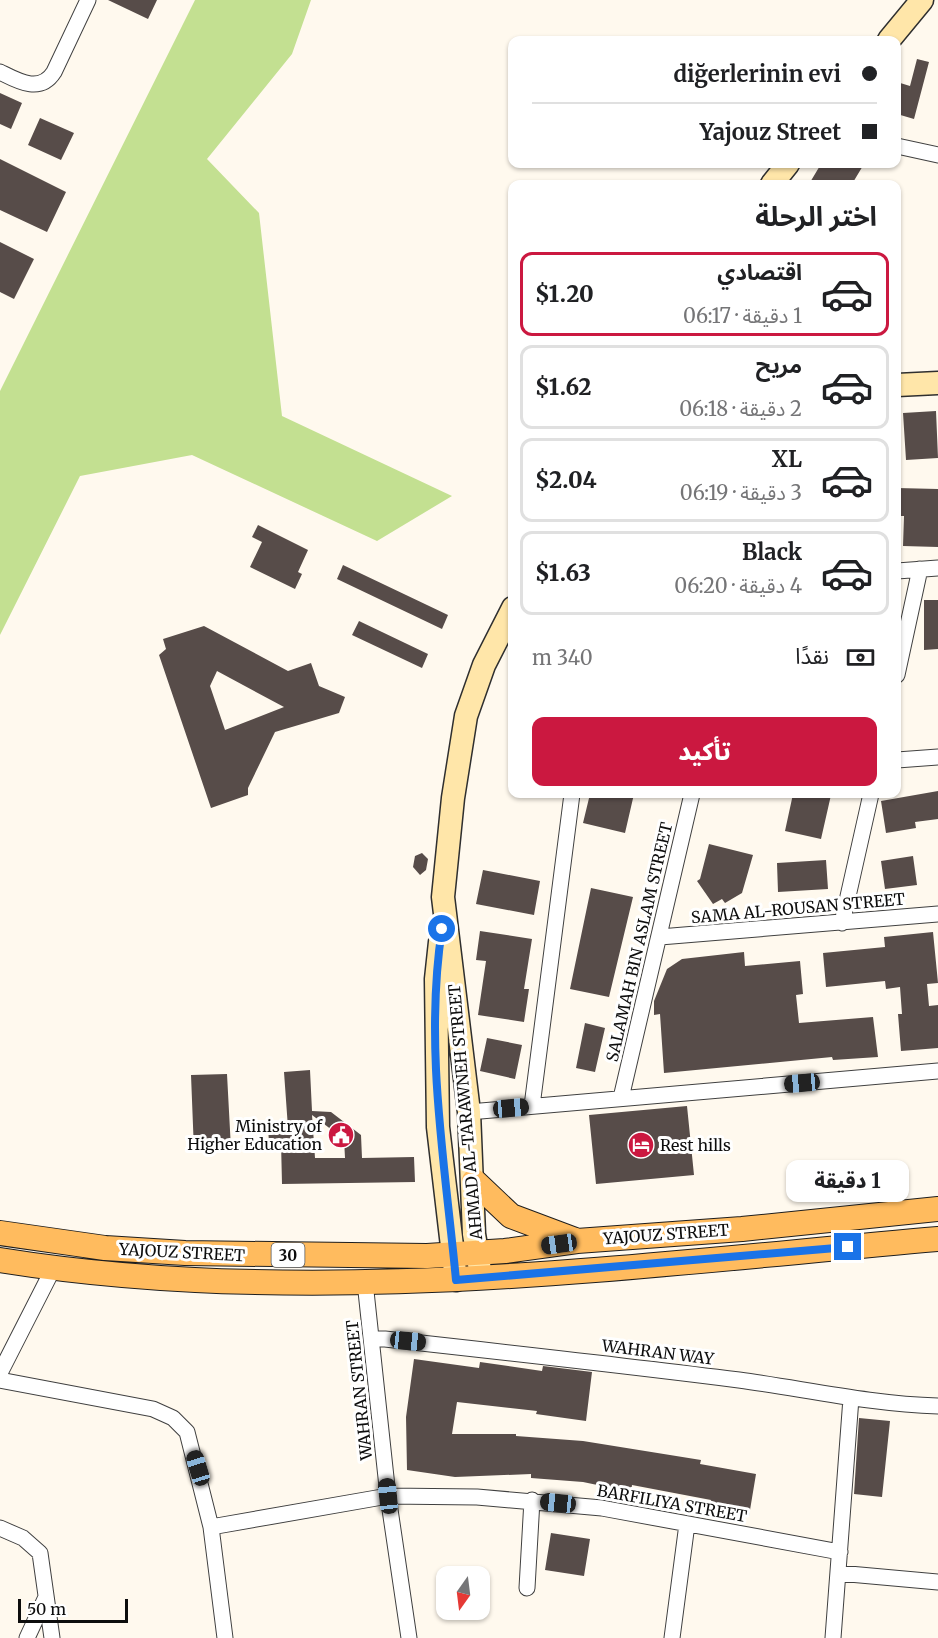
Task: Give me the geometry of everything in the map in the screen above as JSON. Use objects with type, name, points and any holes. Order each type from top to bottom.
[{"type":"main road","points":[[474,1181],[511,1216],[577,1241]]},
{"type":"main road","name":"YAJOUZ STREET","points":[[0,1233],[105,1248],[185,1253],[453,1255],[577,1241],[741,1229],[938,1209]]},
{"type":"main road","name":"YAJOUZ STREET","points":[[0,1260],[191,1279],[365,1282],[456,1280],[938,1239]]},
{"type":"street","points":[[0,72],[32,85],[45,82],[54,72],[88,0]]},
{"type":"street","points":[[892,36],[922,0]]},
{"type":"street","points":[[901,147],[938,156]]},
{"type":"street","points":[[775,180],[785,168]]},
{"type":"street","points":[[901,385],[938,383]]},
{"type":"street","points":[[901,571],[938,568]]},
{"type":"street","points":[[901,657],[920,569]]},
{"type":"street","name":"AHMAD AL-TARAWNEH STREET","points":[[456,1280],[438,1127],[436,979],[444,911],[447,850],[466,716],[484,665],[508,618]]},
{"type":"street","points":[[901,760],[938,757]]},
{"type":"street","points":[[532,1106],[571,798]]},
{"type":"street","name":"SALAMAH BIN ASLAM STREET","points":[[621,1098],[691,798]]},
{"type":"street","points":[[842,922],[870,798]]},
{"type":"street","name":"AHMAD AL-TARAWNEH STREET","points":[[444,911],[469,1112],[474,1181],[474,1234],[480,1278]]},
{"type":"street","name":"SAMA AL-ROUSAN STREET","points":[[660,937],[938,914]]},
{"type":"street","points":[[469,1112],[938,1071]]},
{"type":"street","points":[[0,1373],[54,1267]]},
{"type":"street","name":"WAHRAN STREET","points":[[365,1282],[388,1496],[409,1638]]},
{"type":"street","name":"WAHRAN WAY","points":[[372,1340],[385,1339],[618,1365],[762,1383],[851,1398],[938,1406]]},
{"type":"street","points":[[0,1380],[153,1409],[173,1418],[187,1432],[211,1527],[225,1638]]},
{"type":"street","points":[[833,1638],[851,1398]]},
{"type":"street","name":"BARFILIYA STREET","points":[[211,1527],[388,1496],[532,1500],[602,1508],[840,1552]]},
{"type":"street","points":[[527,1588],[532,1500]]},
{"type":"street","points":[[672,1638],[687,1524]]},
{"type":"street","points":[[0,1528],[23,1538],[40,1553],[52,1638]]},
{"type":"street","points":[[838,1573],[938,1582]]},
{"type":"street","points":[[27,1638],[46,1597]]},
{"type":"green space","points":[[195,0],[311,0],[292,54],[207,159],[259,213],[282,416],[452,496],[377,541],[192,455],[80,476],[0,635],[0,391]]},
{"type":"building","points":[[108,0],[157,0],[148,19]]},
{"type":"building","points":[[917,59],[929,62],[914,119],[901,115],[901,83],[910,86]]},
{"type":"building","points":[[0,93],[22,103],[11,129],[0,124]]},
{"type":"building","points":[[40,118],[74,133],[61,160],[28,145]]},
{"type":"building","points":[[0,159],[66,192],[47,232],[0,210]]},
{"type":"building","points":[[819,168],[862,168],[854,180],[811,180]]},
{"type":"building","points":[[0,242],[34,259],[14,299],[0,292]]},
{"type":"building","points":[[936,411],[938,458],[906,460],[903,413]]},
{"type":"building","points":[[901,488],[938,489],[938,547],[903,546],[904,516],[901,516]]},
{"type":"building","points":[[258,525],[308,550],[298,572],[302,574],[295,589],[250,567],[262,542],[252,537]]},
{"type":"building","points":[[343,565],[448,615],[442,629],[337,579]]},
{"type":"building","points":[[924,600],[938,600],[938,649],[924,650]]},
{"type":"building","points":[[359,621],[428,654],[422,668],[352,635]]},
{"type":"building","points":[[204,626],[288,671],[311,663],[319,686],[345,697],[339,713],[275,732],[248,788],[248,795],[211,808],[159,655],[166,649],[163,639]],"holes":[[[217,671],[284,707],[225,730],[210,686]]]},
{"type":"building","points":[[938,791],[938,819],[915,822],[916,828],[886,833],[881,801]]},
{"type":"building","points":[[589,798],[633,798],[625,833],[583,823]]},
{"type":"building","points":[[792,798],[830,798],[821,839],[785,831]]},
{"type":"building","points":[[709,844],[753,855],[742,893],[725,903],[722,899],[713,904],[697,881],[700,879]]},
{"type":"building","points":[[422,853],[428,859],[426,870],[420,875],[413,867],[415,856]]},
{"type":"building","points":[[913,856],[917,885],[885,889],[881,861]]},
{"type":"building","points":[[826,860],[828,889],[778,892],[777,863]]},
{"type":"building","points":[[483,870],[540,881],[534,915],[476,904]]},
{"type":"building","points":[[591,888],[633,897],[609,997],[570,989]]},
{"type":"building","points":[[480,931],[532,939],[524,989],[529,989],[524,1022],[478,1015],[486,961],[476,960]]},
{"type":"building","points":[[933,932],[938,983],[927,984],[929,1006],[938,1005],[938,1048],[901,1051],[898,1014],[902,1014],[900,987],[886,989],[885,981],[826,987],[823,953],[885,947],[884,937]]},
{"type":"building","points":[[744,952],[745,966],[800,961],[803,994],[796,995],[799,1023],[873,1017],[878,1057],[833,1060],[832,1057],[664,1073],[660,1014],[654,1015],[654,1001],[667,969],[682,959]]},
{"type":"building","points":[[585,1023],[605,1028],[595,1072],[576,1068]]},
{"type":"building","points":[[487,1038],[522,1045],[515,1079],[480,1071]]},
{"type":"building","points":[[310,1070],[312,1111],[331,1112],[361,1135],[362,1158],[414,1157],[415,1182],[282,1184],[281,1142],[269,1142],[268,1128],[288,1128],[284,1072]],"holes":[[[312,1115],[344,1139],[345,1158],[315,1158]]]},
{"type":"building","points":[[227,1074],[231,1149],[194,1151],[191,1075]]},
{"type":"building","name":"Rest hills","points":[[687,1106],[694,1175],[596,1184],[589,1115]]},
{"type":"building","points":[[414,1359],[479,1368],[480,1362],[542,1371],[543,1366],[592,1372],[586,1421],[536,1414],[537,1411],[457,1402],[452,1434],[516,1434],[516,1436],[583,1441],[701,1460],[700,1464],[756,1474],[749,1516],[709,1509],[711,1500],[632,1485],[631,1492],[583,1482],[531,1478],[531,1474],[455,1477],[407,1470],[406,1417]]},
{"type":"building","points":[[859,1418],[890,1421],[882,1497],[854,1494]]},
{"type":"building","points":[[551,1533],[590,1539],[584,1576],[545,1570]]},
{"type":"place","name":"Ministry of Higher Education","points":[[341,1135]]},
{"type":"place","name":"Rest hills","points":[[641,1145]]},
{"type":"route","points":[[442,929],[436,979],[438,1127],[456,1280],[848,1247]]}]
